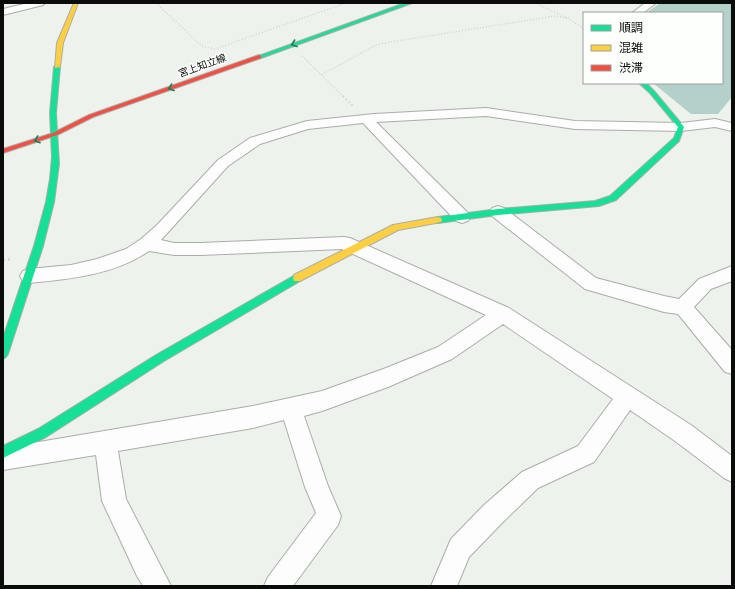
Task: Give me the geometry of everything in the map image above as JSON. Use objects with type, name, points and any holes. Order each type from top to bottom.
[{"type":"street","points":[[3,12],[40,3]]},
{"type":"street","points":[[3,354],[13,317],[29,276],[46,215],[54,179],[55,134],[53,118],[60,43],[76,3]]},
{"type":"street","name":"宮上知立線","points":[[173,77],[390,3]]},
{"type":"street","name":"宮上知立線","points":[[3,151],[55,134],[91,116],[410,3]]},
{"type":"street","points":[[638,12],[651,3]]},
{"type":"street","points":[[643,84],[652,92],[681,127]]},
{"type":"street","points":[[29,276],[71,272],[98,266],[132,254],[147,244],[163,229],[214,171],[243,148],[255,141],[307,126],[366,119],[486,112],[575,125],[681,127],[715,123],[732,127]]},
{"type":"street","points":[[366,119],[462,217]]},
{"type":"street","points":[[3,452],[42,433],[160,358],[280,287],[396,227],[419,222],[498,212],[596,204],[613,198],[677,138],[681,127]]},
{"type":"street","points":[[498,212],[591,284],[664,304],[683,307],[732,365]]},
{"type":"street","points":[[147,244],[174,249],[344,244],[502,314],[683,433],[732,470]]},
{"type":"street","points":[[683,307],[705,284],[732,273]]},
{"type":"street","points":[[3,458],[253,417],[322,401],[388,377],[445,353],[484,328],[502,314]]},
{"type":"street","points":[[444,586],[460,548],[493,514],[530,480],[586,454],[627,397]]},
{"type":"street","points":[[278,586],[329,516],[317,487],[291,408]]},
{"type":"street","points":[[105,442],[114,501],[146,567],[158,586]]},
{"type":"path","points":[[156,3],[202,46],[215,49],[346,3]]},
{"type":"path","points":[[535,3],[568,18],[583,28]]},
{"type":"path","points":[[321,75],[378,44],[555,16],[568,18]]},
{"type":"path","points":[[291,45],[366,119]]},
{"type":"water","points":[[660,3],[732,3],[732,97],[718,114],[691,114],[654,84],[723,84],[723,12],[647,12]]},
{"type":"traffic: fast","points":[[259,57],[410,3]]},
{"type":"traffic: fast","points":[[3,354],[9,332],[39,246],[50,202],[55,164],[53,113],[57,67]]},
{"type":"traffic: fast","points":[[438,220],[498,212],[596,204],[613,198],[677,139],[681,127],[652,92],[643,84]]},
{"type":"traffic: fast","points":[[3,452],[42,433],[160,358],[297,278]]},
{"type":"traffic: slow","points":[[57,67],[60,43],[76,3]]},
{"type":"traffic: slow","points":[[297,278],[396,227],[438,220]]},
{"type":"traffic: jam","points":[[3,151],[55,134],[91,116],[259,57]]}]
